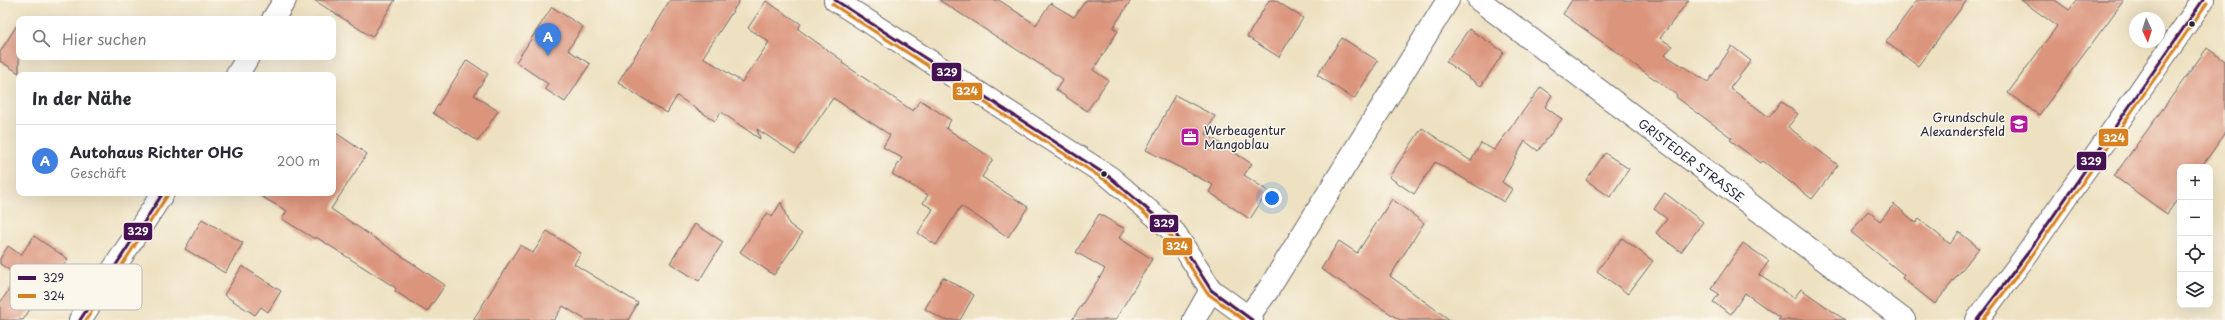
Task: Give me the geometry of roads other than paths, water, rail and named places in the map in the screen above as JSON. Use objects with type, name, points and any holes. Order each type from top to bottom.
[{"type":"street","points":[[275,16],[285,0]]},
{"type":"street","points":[[835,0],[1111,178],[1175,233],[1211,290],[1250,319],[1448,0]]},
{"type":"street","name":"GRISTEDER STRASSE","points":[[1479,0],[1904,320]]},
{"type":"street","points":[[1977,320],[2026,254],[2203,0]]},
{"type":"street","points":[[239,72],[246,60]]},
{"type":"street","points":[[117,264],[161,196]]},
{"type":"street","points":[[1194,320],[1211,290]]},
{"type":"street","points":[[80,320],[87,310]]},
{"type":"place","name":"Autohaus Richter OHG","points":[[548,56]]},
{"type":"place","name":"Grundschule Alexandersfeld","points":[[2019,124]]},
{"type":"place","name":"Werbeagentur Mangoblau","points":[[1190,137]]}]
